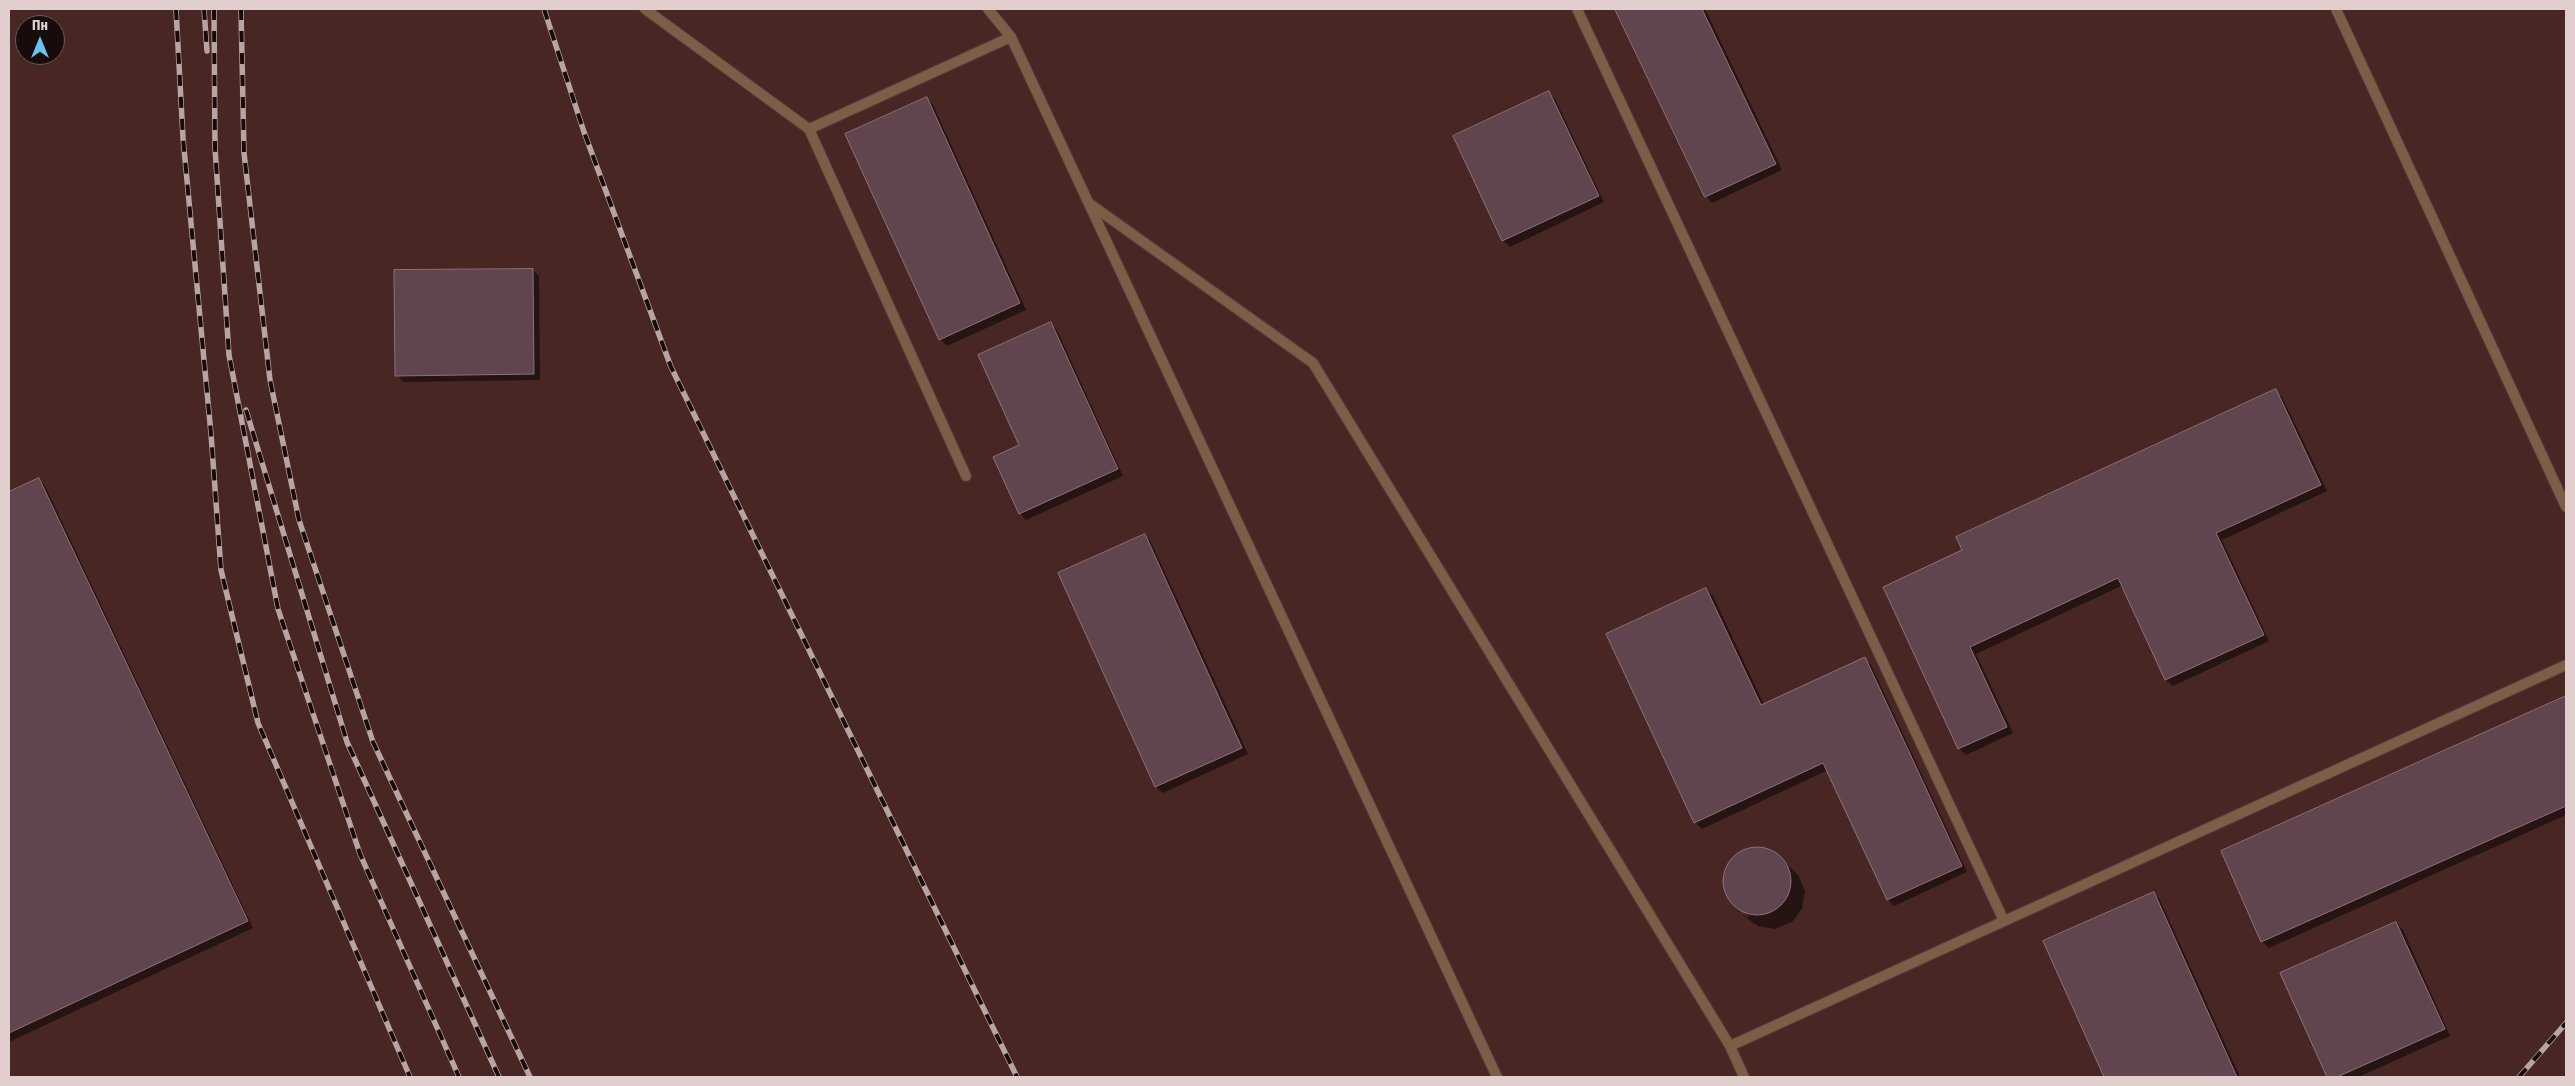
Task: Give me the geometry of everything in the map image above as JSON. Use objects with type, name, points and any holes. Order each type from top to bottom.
[{"type":"lane","points":[[645,9],[809,129],[966,476]]},
{"type":"lane","points":[[988,9],[1011,38],[1497,1077]]},
{"type":"lane","points":[[1577,9],[2004,921]]},
{"type":"lane","points":[[2336,9],[2566,507]]},
{"type":"lane","points":[[809,129],[1011,38]]},
{"type":"lane","points":[[1089,203],[1313,363],[1730,1046],[1744,1077]]},
{"type":"lane","points":[[1730,1046],[2566,665]]},
{"type":"shaded area","points":[[9,9],[2566,9],[2566,1077],[9,1077]]},
{"type":"building","points":[[1615,9],[1702,9],[1776,164],[1705,197]]},
{"type":"building","points":[[1549,91],[1599,196],[1502,241],[1453,136]]},
{"type":"building","points":[[927,97],[1020,303],[939,340],[845,134]]},
{"type":"building","points":[[533,269],[534,374],[395,376],[394,270]]},
{"type":"building","points":[[1051,322],[1118,469],[1019,514],[993,457],[1019,445],[978,355]]},
{"type":"building","points":[[2276,389],[2321,485],[2216,533],[2264,635],[2165,680],[2118,578],[1970,647],[2007,727],[1958,749],[1883,587],[1962,550],[1956,537]]},
{"type":"building","points":[[39,478],[248,921],[9,1033],[9,492]]},
{"type":"building","points":[[1145,534],[1242,748],[1155,787],[1058,573]]},
{"type":"building","points":[[1706,588],[1761,705],[1865,657],[1962,866],[1887,900],[1823,763],[1694,823],[1606,634]]},
{"type":"building","points":[[2566,696],[2566,806],[2261,942],[2221,851]]},
{"type":"building","points":[[1750,847],[1764,847],[1776,852],[1786,862],[1791,874],[1791,888],[1786,900],[1776,910],[1764,915],[1750,915],[1738,910],[1728,900],[1723,888],[1723,874],[1728,862],[1738,852]]},
{"type":"building","points":[[2154,892],[2237,1077],[2104,1077],[2043,941]]},
{"type":"building","points":[[2396,922],[2445,1029],[2337,1077],[2327,1077],[2280,973]]},
{"type":"railway","points":[[176,9],[183,138],[211,434],[221,570],[258,723],[410,1077]]},
{"type":"railway","points":[[204,9],[207,51]]},
{"type":"railway","points":[[214,9],[215,148],[229,355],[278,609],[360,854],[459,1077]]},
{"type":"railway","points":[[241,9],[244,153],[270,380],[299,520],[373,742],[530,1077]]},
{"type":"railway","points":[[544,9],[584,132],[671,367],[1017,1077]]},
{"type":"railway","points":[[246,410],[347,742],[499,1077]]},
{"type":"railway","points":[[2519,1077],[2566,1023]]}]
